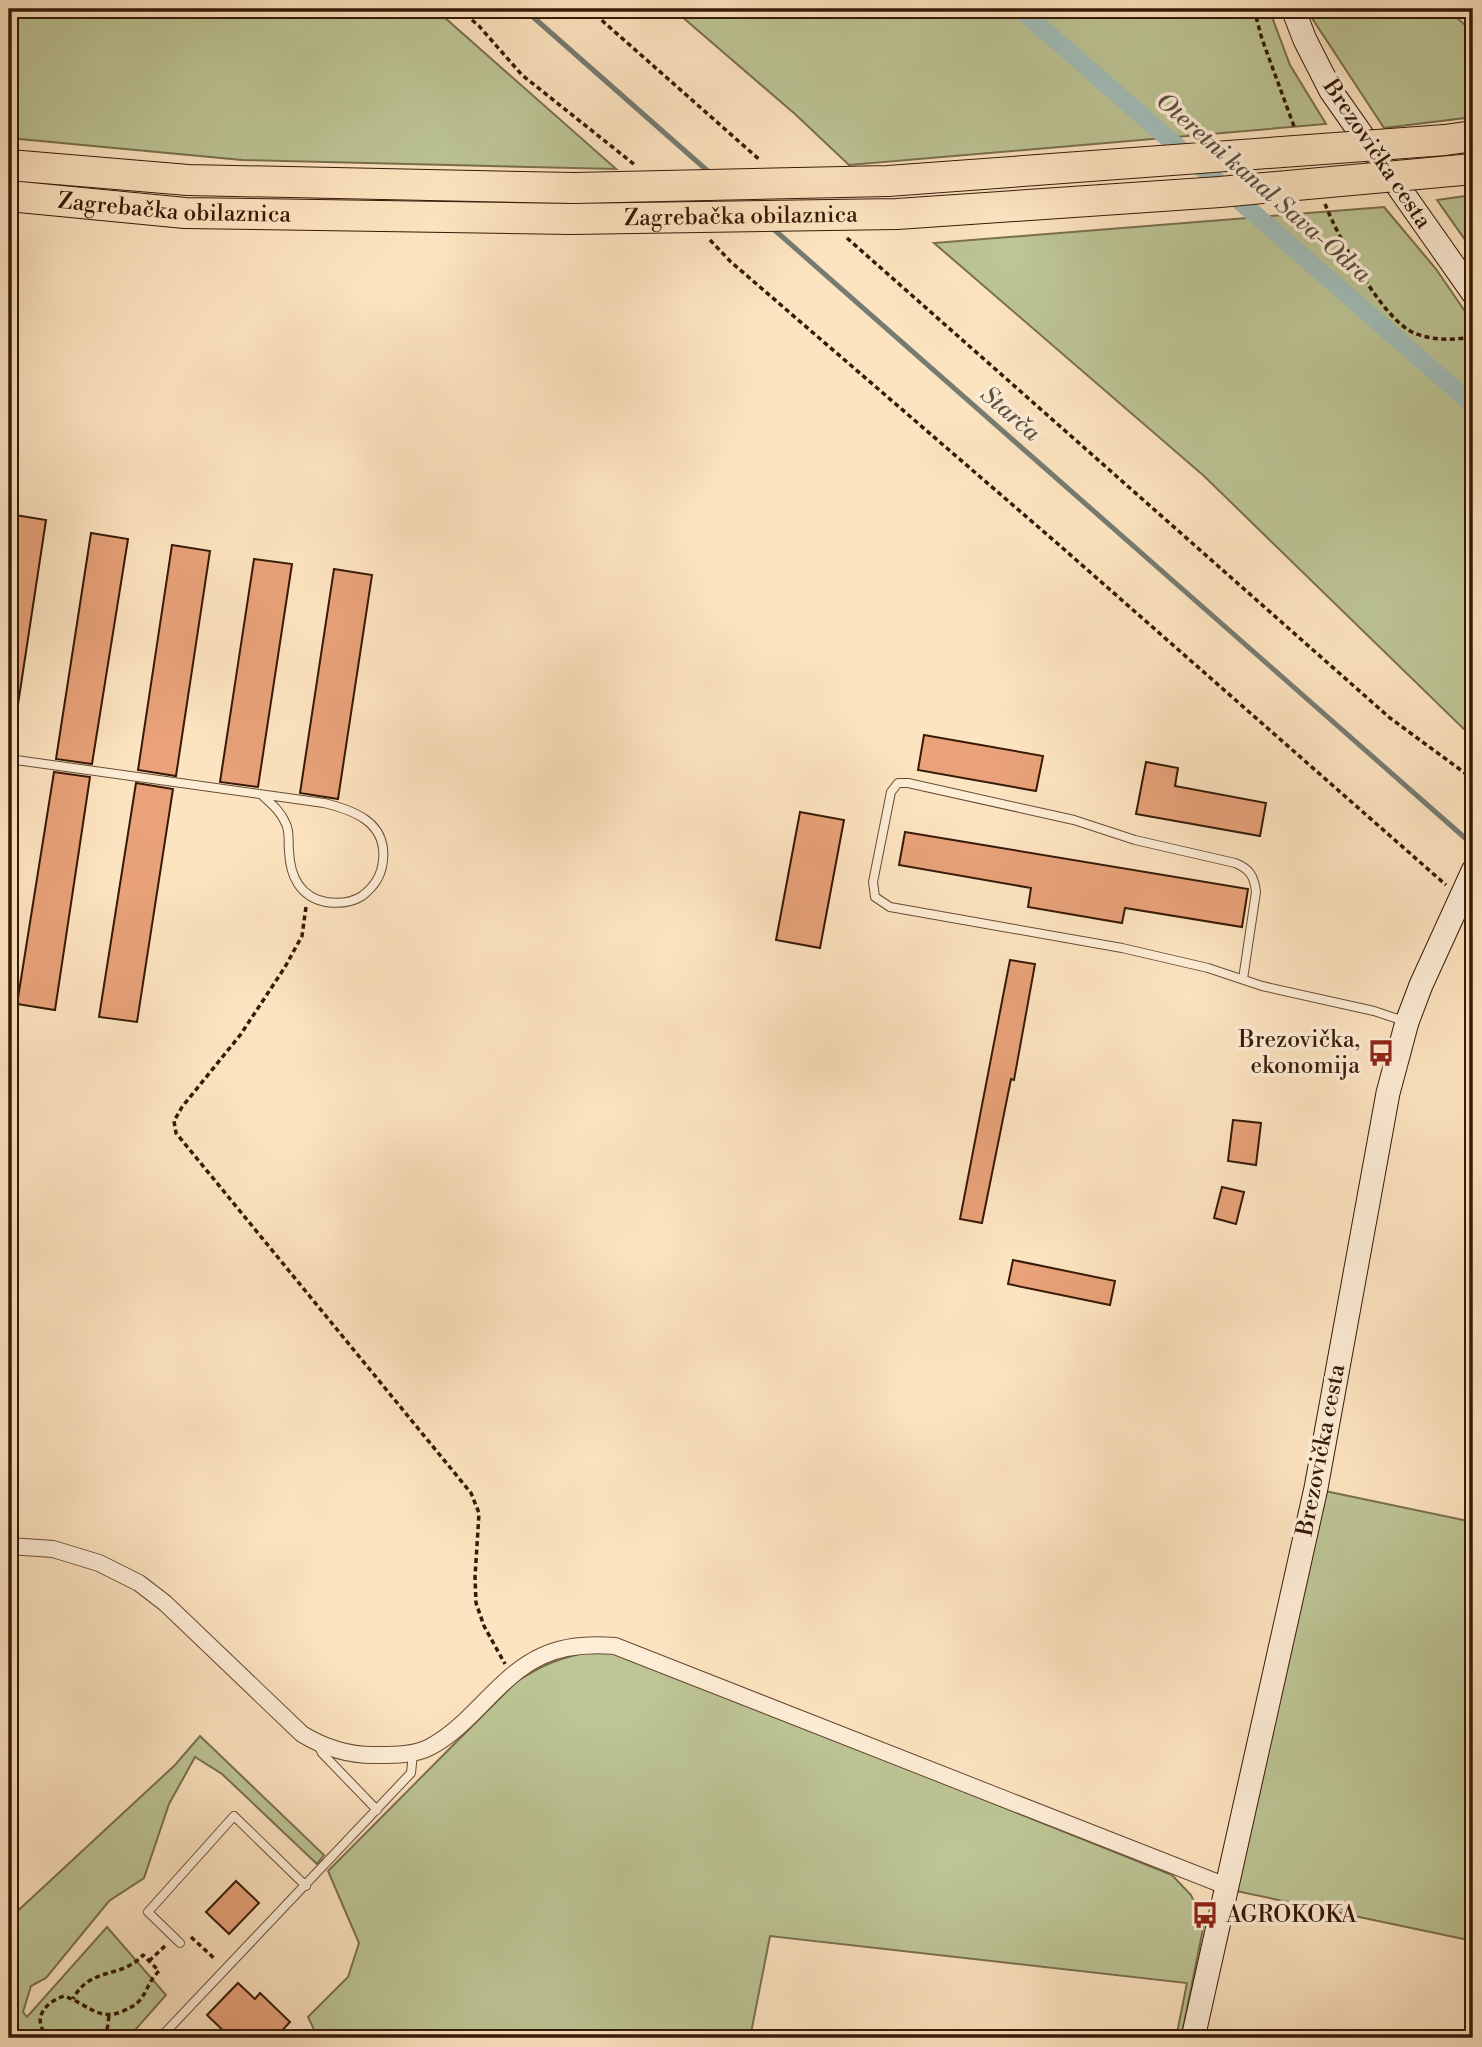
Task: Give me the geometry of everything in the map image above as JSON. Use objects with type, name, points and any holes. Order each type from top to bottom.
[{"type":"highway","name":"Zagrebačka obilaznica","points":[[9,165],[188,180],[574,188],[888,181],[1473,136]]},
{"type":"highway","name":"Zagrebačka obilaznica","points":[[9,196],[185,213],[571,219],[897,214],[1220,192],[1473,169]]},
{"type":"main road","name":"Brezovička cesta","points":[[1293,9],[1305,40],[1331,91],[1473,293]]},
{"type":"main road","name":"Brezovička cesta","points":[[1193,2038],[1315,1488],[1388,1093],[1407,1021],[1467,884]]},
{"type":"street","points":[[9,1546],[53,1549],[99,1563],[139,1583],[165,1603],[302,1734],[342,1752],[367,1755],[413,1752],[429,1748],[445,1738],[511,1676],[540,1656],[560,1649],[590,1644],[615,1646],[1226,1886]]},
{"type":"lane","points":[[9,759],[324,803],[353,810],[370,822],[381,839],[384,858],[380,876],[371,889],[346,903],[324,901],[306,894],[298,885],[291,869],[288,827],[279,810],[263,796]]},
{"type":"lane","points":[[1243,979],[1256,892],[1254,879],[1248,868],[1135,840],[1074,820],[908,783],[898,783],[891,792],[873,882],[875,897],[890,907],[1122,948],[1208,968],[1262,986],[1407,1021]]},
{"type":"lane","points":[[317,1743],[322,1753],[377,1810]]},
{"type":"lane","points":[[160,2038],[411,1773],[413,1752]]},
{"type":"lane","points":[[177,1940],[148,1912],[234,1816],[306,1886]]},
{"type":"path","points":[[459,9],[479,26],[522,75],[639,168]]},
{"type":"path","points":[[589,9],[766,166]]},
{"type":"path","points":[[1454,9],[1473,26]]},
{"type":"path","points":[[838,230],[1390,718],[1473,779]]},
{"type":"path","points":[[702,232],[731,262],[1026,517],[1467,884]]},
{"type":"path","points":[[306,894],[302,936],[285,968],[242,1034],[182,1107],[174,1121],[176,1133],[471,1493],[478,1513],[474,1577],[476,1603],[484,1626],[511,1676]]},
{"type":"path","points":[[149,1961],[177,1940],[183,1929],[226,1969]]},
{"type":"path","points":[[49,2038],[40,2024],[42,2011],[56,1999],[64,1996],[109,2016],[133,2007],[144,1996],[148,1982],[159,1971],[143,1955],[131,1966],[94,1977],[78,1990],[73,1999]]},
{"type":"path","points":[[106,2038],[109,2016]]},
{"type":"green space","points":[[9,9],[435,9],[616,169],[242,160],[9,138]]},
{"type":"green space","points":[[673,9],[1269,9],[1290,65],[1326,124],[849,165],[795,114]]},
{"type":"green space","points":[[1306,9],[1447,9],[1473,32],[1473,117],[1384,128]]},
{"type":"green space","points":[[1473,195],[1473,251],[1437,200]]},
{"type":"green space","points":[[1384,207],[1436,269],[1473,323],[1473,738],[1204,476],[934,243]]},
{"type":"green space","points":[[1325,1491],[1473,1522],[1473,1941],[1236,1891]]},
{"type":"green space","points":[[593,1651],[618,1653],[1172,1875],[1191,1895],[1204,1924],[1181,2038],[1176,2038],[1187,1983],[770,1936],[750,2038],[318,2038],[308,2017],[348,1977],[359,1943],[328,1871],[516,1682],[553,1662]]},
{"type":"green space","points":[[200,1736],[324,1855],[317,1864],[222,1774],[195,1757],[169,1804],[144,1878],[109,1901],[46,1978],[31,1986],[23,2012],[27,2017],[107,1927],[166,1995],[128,2038],[9,2038],[9,1919],[175,1765]]},
{"type":"building","points":[[9,514],[46,520],[17,711],[9,711]]},
{"type":"building","points":[[91,533],[128,539],[92,764],[56,759]]},
{"type":"building","points":[[172,545],[210,551],[176,776],[138,770]]},
{"type":"building","points":[[254,559],[292,564],[258,787],[220,782]]},
{"type":"building","points":[[334,569],[372,575],[338,799],[300,793]]},
{"type":"building","points":[[924,735],[1043,756],[1036,791],[918,770]]},
{"type":"building","points":[[1146,762],[1178,768],[1175,786],[1266,803],[1260,836],[1136,814]]},
{"type":"building","points":[[54,772],[90,777],[55,1010],[17,1004]]},
{"type":"building","points":[[136,783],[173,789],[137,1022],[99,1017]]},
{"type":"building","points":[[800,812],[844,820],[820,948],[776,940]]},
{"type":"building","points":[[905,832],[1248,889],[1242,927],[1125,908],[1122,923],[1028,907],[1031,888],[899,865]]},
{"type":"building","points":[[1010,960],[1035,964],[1014,1080],[1011,1079],[982,1223],[960,1219]]},
{"type":"building","points":[[1233,1120],[1261,1123],[1256,1165],[1228,1161]]},
{"type":"building","points":[[1222,1187],[1244,1192],[1236,1224],[1214,1218]]},
{"type":"building","points":[[1013,1260],[1115,1281],[1110,1305],[1008,1284]]},
{"type":"building","points":[[236,1881],[259,1903],[229,1934],[206,1912]]},
{"type":"building","points":[[238,1983],[255,1999],[260,1993],[290,2022],[275,2038],[231,2038],[207,2015]]},
{"type":"waterway","name":"Starča","points":[[524,9],[710,173]]},
{"type":"waterway","name":"Oteretni kanal Sava-Odra","points":[[1020,9],[1473,405]]},
{"type":"waterway","name":"Starča","points":[[770,226],[1473,845]]},
{"type":"place","name":"Brezovička, ekonomija","points":[[1381,1053]]},
{"type":"place","name":"AGROKOKA","points":[[1205,1915]]}]
